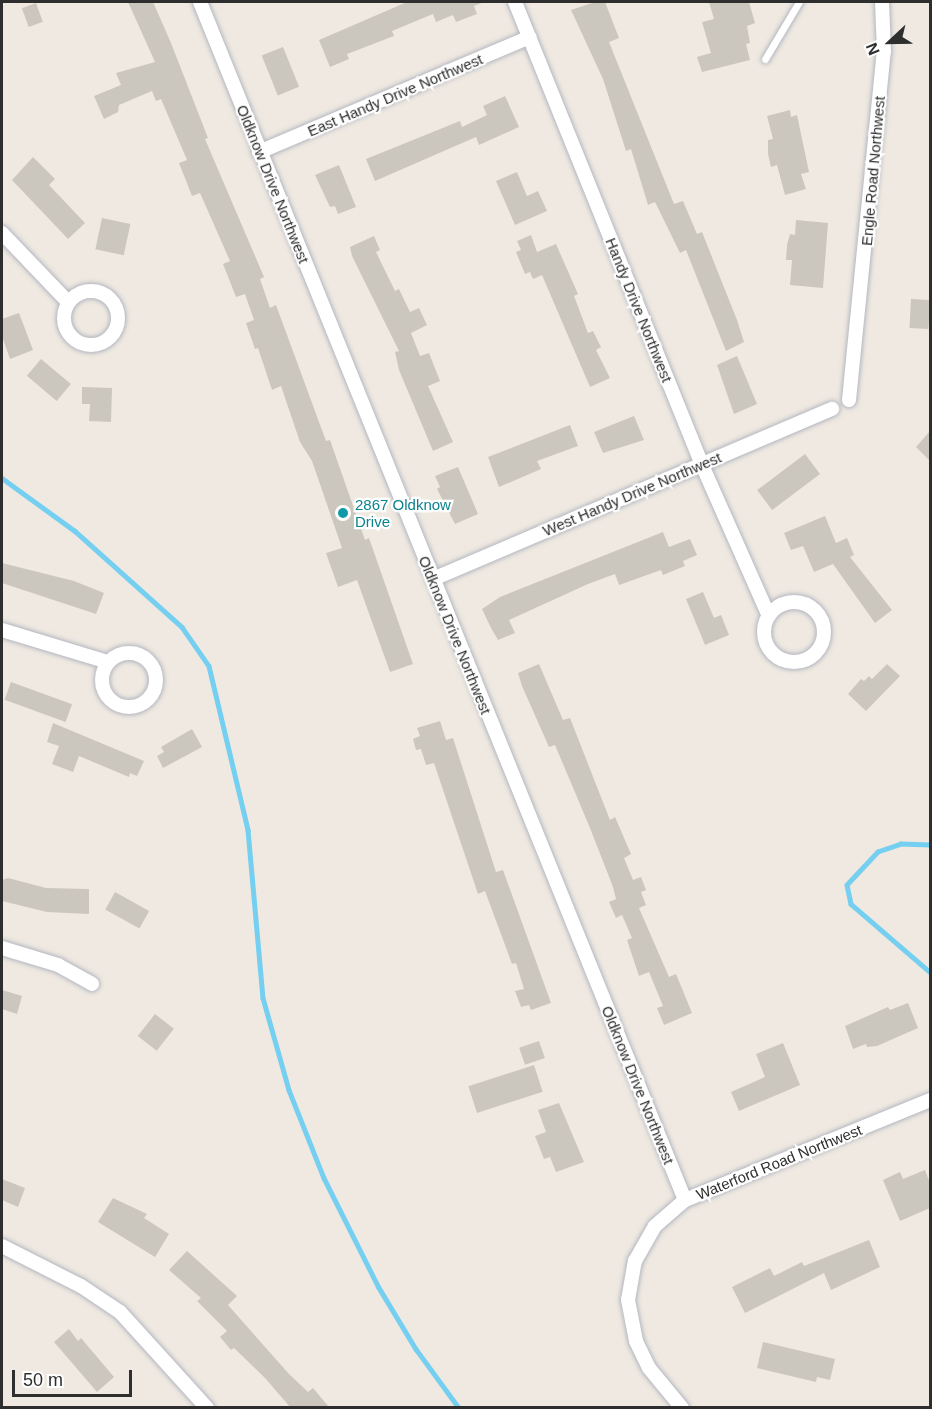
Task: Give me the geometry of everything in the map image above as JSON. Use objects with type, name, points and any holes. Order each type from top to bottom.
[{"type":"street","name":"Oldknow Drive Northwest","points":[[200,2],[685,1200]]},
{"type":"street","name":"Handy Drive Northwest","points":[[515,2],[702,465],[769,616],[765,635],[773,653],[791,662],[801,661],[818,651],[822,642],[823,623],[812,608],[794,602],[784,604],[769,616]]},
{"type":"street","name":"Engle Road Northwest","points":[[849,400],[864,269],[884,52],[882,2]]},
{"type":"street","name":"East Handy Drive Northwest","points":[[259,152],[530,38]]},
{"type":"street","points":[[2,233],[68,302]]},
{"type":"street","points":[[91,290],[107,296],[118,318],[112,335],[97,344],[78,342],[66,328],[64,310],[68,302],[91,290]]},
{"type":"street","name":"West Handy Drive Northwest","points":[[433,579],[832,409]]},
{"type":"street","points":[[2,630],[108,662],[132,653],[148,660],[156,676],[153,694],[139,705],[113,702],[103,688],[108,662]]},
{"type":"street","points":[[2,948],[58,965],[92,984]]},
{"type":"street","name":"Waterford Road Northwest","points":[[682,1407],[654,1375],[636,1341],[628,1300],[635,1261],[655,1226],[685,1200],[930,1100]]},
{"type":"street","points":[[2,1246],[81,1286],[120,1312],[207,1407]]},
{"type":"lane","points":[[765,59],[799,2]]},
{"type":"building","points":[[128,2],[153,2],[171,43],[208,138],[205,139],[264,277],[260,279],[270,308],[276,305],[326,441],[330,440],[365,540],[369,538],[413,664],[390,672],[357,580],[338,587],[326,553],[342,548],[312,461],[300,442],[281,386],[272,390],[258,348],[255,349],[246,323],[254,320],[245,294],[236,297],[223,264],[230,261],[200,193],[192,196],[179,163],[187,160],[161,99],[156,101],[152,91],[119,105],[118,112],[104,119],[94,96],[121,85],[116,73],[155,62]]},
{"type":"building","points":[[407,2],[484,2],[474,6],[477,14],[456,22],[453,15],[436,22],[433,14],[392,31],[394,36],[347,54],[349,59],[330,67],[319,40]]},
{"type":"building","points":[[595,2],[605,2],[619,38],[609,42],[674,204],[683,201],[697,234],[702,232],[737,320],[744,342],[726,351],[686,250],[680,253],[655,202],[648,205],[631,149],[626,151],[603,79],[571,10]]},
{"type":"building","points":[[709,2],[749,2],[755,23],[747,26],[750,43],[746,44],[750,60],[702,72],[697,57],[711,53],[702,22],[714,19]]},
{"type":"building","points":[[36,3],[43,22],[29,27],[22,8]]},
{"type":"building","points":[[283,47],[299,87],[278,95],[262,56]]},
{"type":"building","points":[[505,96],[519,127],[479,145],[476,137],[375,181],[366,159],[460,121],[462,127],[487,115],[483,106]]},
{"type":"building","points":[[790,110],[791,117],[797,115],[809,172],[801,174],[806,189],[785,195],[777,165],[771,167],[768,154],[768,140],[773,139],[767,116]]},
{"type":"building","points":[[33,157],[55,179],[49,185],[85,223],[68,239],[12,180]]},
{"type":"building","points":[[339,165],[356,207],[338,214],[335,206],[330,207],[315,175]]},
{"type":"building","points":[[517,172],[527,196],[538,191],[547,211],[515,225],[496,181]]},
{"type":"building","points":[[102,218],[130,224],[124,255],[95,249]]},
{"type":"building","points":[[796,220],[828,223],[823,288],[790,285],[792,260],[786,260],[787,245],[790,234],[795,235]]},
{"type":"building","points":[[531,235],[537,252],[556,244],[578,294],[574,296],[588,333],[593,331],[601,347],[596,350],[610,378],[590,387],[542,275],[533,279],[530,272],[525,274],[516,252],[521,250],[517,241]]},
{"type":"building","points":[[374,236],[380,250],[376,252],[395,291],[399,289],[410,312],[419,308],[427,325],[411,333],[420,356],[429,353],[440,381],[428,386],[453,442],[433,451],[399,370],[395,352],[399,351],[352,256],[350,247]]},
{"type":"building","points":[[911,299],[930,300],[928,329],[909,328]]},
{"type":"building","points":[[19,313],[33,350],[10,359],[2,336],[2,319]]},
{"type":"building","points":[[737,356],[757,404],[734,414],[717,365]]},
{"type":"building","points":[[41,359],[71,384],[57,401],[27,376]]},
{"type":"building","points":[[82,387],[112,388],[111,422],[89,421],[90,404],[82,404]]},
{"type":"building","points":[[634,416],[644,440],[603,453],[594,432]]},
{"type":"building","points":[[570,425],[578,446],[537,461],[541,469],[499,487],[488,457]]},
{"type":"building","points":[[930,431],[930,461],[916,447]]},
{"type":"building","points":[[805,454],[820,474],[772,510],[757,490]]},
{"type":"building","points":[[458,467],[478,514],[455,524],[437,489],[440,487],[435,476]]},
{"type":"building","points":[[825,516],[836,543],[847,538],[854,555],[850,557],[892,610],[875,623],[833,564],[814,572],[803,546],[791,550],[784,533]]},
{"type":"building","points":[[663,532],[669,547],[690,539],[697,555],[683,561],[685,566],[663,575],[661,570],[619,585],[615,574],[588,584],[509,620],[515,633],[498,640],[482,609],[500,597]]},
{"type":"building","points":[[2,563],[74,581],[104,593],[96,614],[2,583]]},
{"type":"building","points":[[703,592],[714,618],[721,615],[729,635],[705,645],[686,599]]},
{"type":"building","points":[[539,664],[563,720],[570,718],[610,820],[615,817],[631,854],[624,858],[633,880],[641,877],[646,890],[641,892],[646,905],[639,908],[669,977],[676,974],[692,1013],[664,1025],[657,1008],[663,1006],[649,972],[639,976],[627,940],[632,938],[622,915],[616,918],[609,902],[616,899],[613,887],[590,828],[555,745],[549,747],[522,686],[518,673]]},
{"type":"building","points":[[887,664],[900,676],[866,711],[848,694],[861,679],[864,681],[869,676],[872,679]]},
{"type":"building","points":[[11,682],[72,704],[66,722],[5,700]]},
{"type":"building","points":[[440,721],[446,740],[453,738],[496,872],[503,870],[551,1003],[531,1010],[529,1005],[521,1007],[515,991],[524,989],[516,963],[512,964],[485,891],[478,894],[434,763],[426,765],[421,749],[416,750],[413,739],[420,736],[417,728]]},
{"type":"building","points":[[53,723],[144,761],[137,776],[130,773],[129,777],[79,756],[73,772],[52,764],[59,746],[47,742]]},
{"type":"building","points":[[192,729],[202,747],[163,768],[157,756],[164,752],[161,747]]},
{"type":"building","points":[[8,878],[46,888],[89,889],[89,914],[47,912],[2,901],[2,880]]},
{"type":"building","points":[[115,892],[149,911],[139,928],[105,909]]},
{"type":"building","points":[[2,990],[22,996],[17,1014],[2,1009]]},
{"type":"building","points":[[908,1003],[918,1028],[877,1046],[867,1047],[866,1044],[853,1049],[845,1026],[888,1007],[890,1010]]},
{"type":"building","points":[[155,1014],[174,1029],[157,1051],[138,1036]]},
{"type":"building","points":[[539,1041],[545,1058],[525,1065],[519,1048]]},
{"type":"building","points":[[783,1043],[800,1085],[739,1111],[731,1092],[765,1077],[756,1054]]},
{"type":"building","points":[[534,1065],[543,1092],[477,1113],[468,1086]]},
{"type":"building","points":[[559,1103],[584,1162],[556,1172],[550,1157],[544,1159],[535,1136],[546,1132],[538,1110]]},
{"type":"building","points":[[925,1170],[930,1183],[930,1208],[900,1221],[883,1180],[900,1172],[903,1179]]},
{"type":"building","points":[[2,1179],[25,1188],[18,1207],[2,1200]]},
{"type":"building","points":[[113,1198],[147,1214],[144,1218],[169,1234],[155,1257],[98,1222]]},
{"type":"building","points":[[869,1240],[880,1267],[831,1290],[824,1273],[745,1313],[732,1287],[770,1268],[774,1276],[802,1262],[804,1266]]},
{"type":"building","points":[[187,1251],[237,1296],[228,1305],[289,1374],[308,1392],[313,1388],[329,1407],[290,1407],[265,1378],[234,1348],[231,1350],[220,1337],[227,1331],[197,1301],[201,1298],[169,1270]]},
{"type":"building","points":[[69,1329],[78,1341],[81,1338],[114,1377],[97,1392],[54,1342]]},
{"type":"building","points":[[763,1342],[835,1359],[830,1380],[817,1377],[816,1382],[757,1368]]},
{"type":"waterway","points":[[2,478],[75,531],[182,627],[209,666],[248,830],[263,998],[289,1090],[324,1178],[378,1286],[416,1349],[459,1408]]},
{"type":"waterway","points":[[930,845],[901,844],[878,852],[847,885],[851,904],[930,972]]},
{"type":"place","name":"2867 Oldknow Drive","points":[[343,513]]}]
